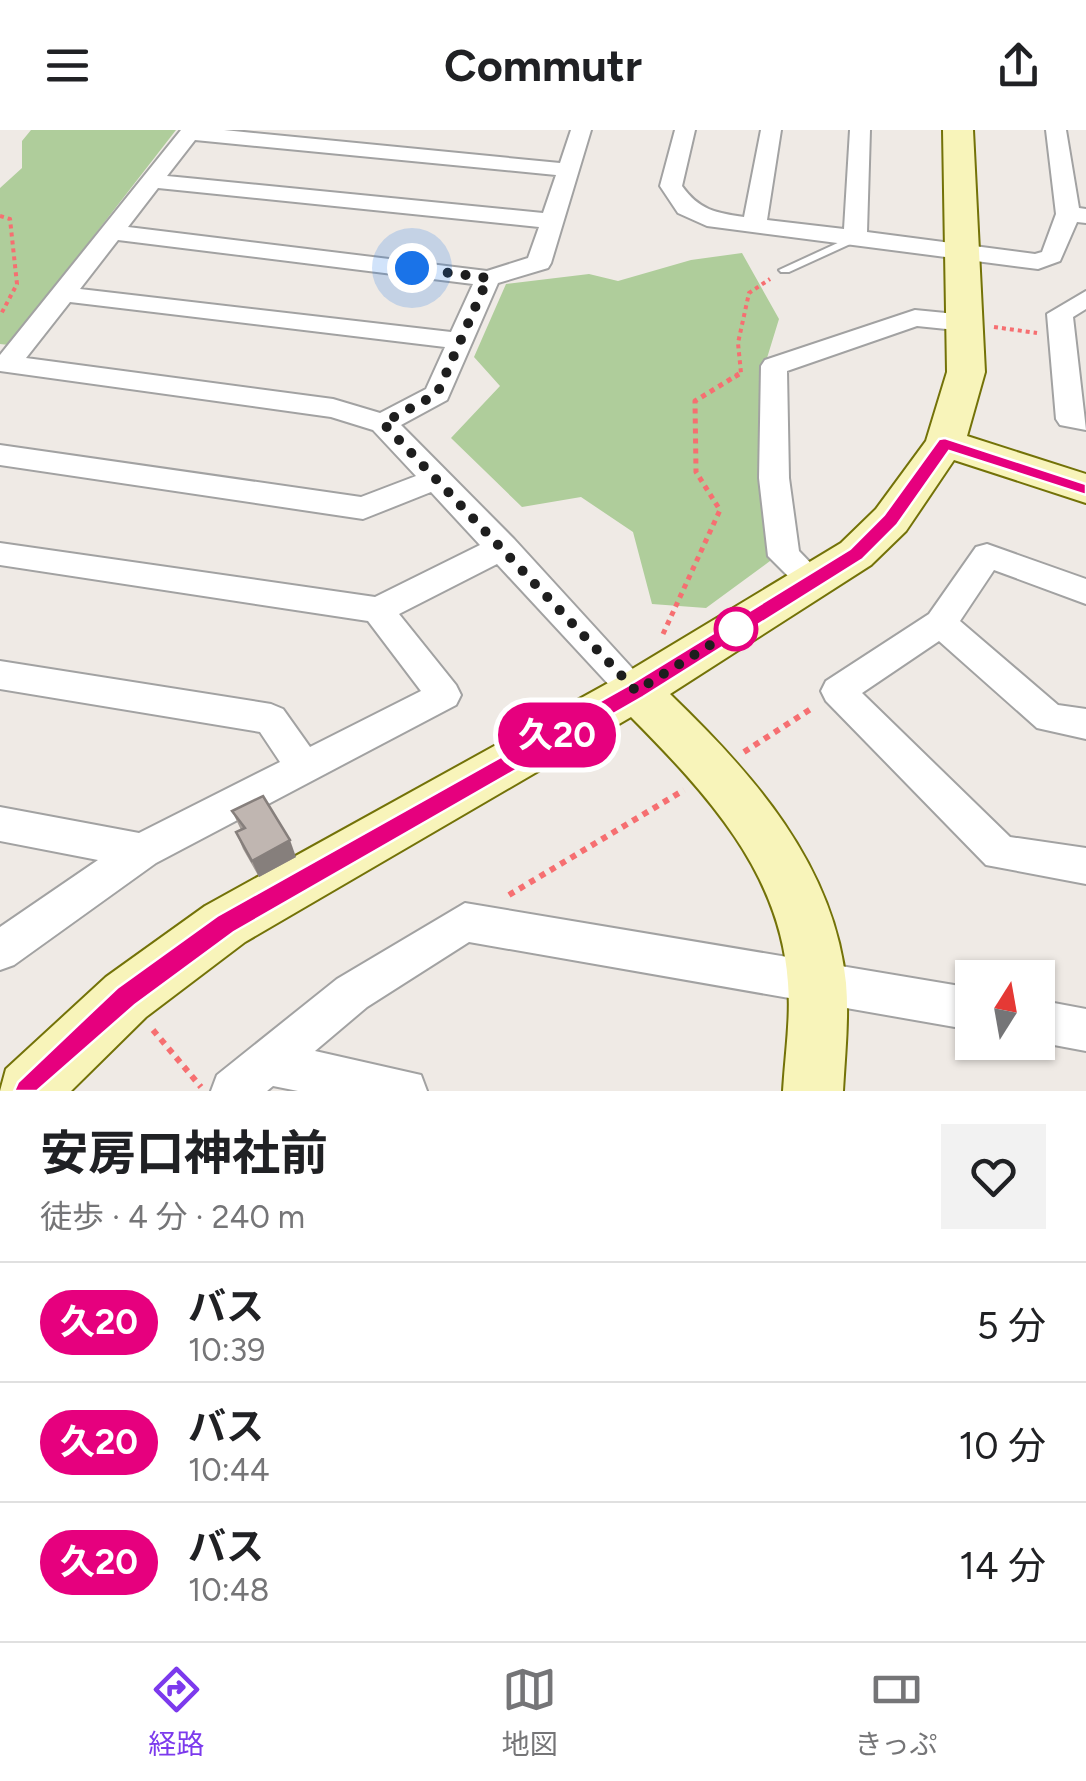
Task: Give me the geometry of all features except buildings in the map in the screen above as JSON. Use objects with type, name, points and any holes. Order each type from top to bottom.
[{"type":"street","points":[[112,232],[488,278],[539,263],[581,130]]},
{"type":"street","points":[[685,130],[671,186],[686,208],[708,219],[1038,262],[1052,256],[1077,214],[1061,166],[1056,130]]},
{"type":"street","points":[[754,225],[771,130]]},
{"type":"street","points":[[855,238],[860,130]]},
{"type":"street","points":[[28,1091],[126,997],[226,924],[636,691],[856,554],[891,520],[945,444],[966,372],[958,130]]},
{"type":"street","points":[[4,363],[191,131],[568,170]]},
{"type":"street","points":[[1061,166],[1086,169]]},
{"type":"street","points":[[153,180],[552,222]]},
{"type":"street","points":[[383,423],[437,394],[488,278]]},
{"type":"street","points":[[63,294],[461,341]]},
{"type":"street","points":[[1086,299],[1060,314],[1072,341],[1070,418],[1086,420]]},
{"type":"street","points":[[813,582],[784,556],[774,478],[774,366],[915,318],[966,323]]},
{"type":"street","points":[[4,363],[333,408],[383,423],[754,816],[785,865],[800,905],[818,981],[814,1091]]},
{"type":"street","points":[[945,444],[1086,489]]},
{"type":"street","points":[[0,455],[363,508],[438,478]]},
{"type":"street","points":[[0,554],[378,610],[502,547]]},
{"type":"street","points":[[1086,592],[987,556],[941,623],[838,692],[1000,853],[1086,866]]},
{"type":"street","points":[[0,951],[142,851],[444,695],[378,610]]},
{"type":"street","points":[[941,623],[1049,718],[1086,724]]},
{"type":"street","points":[[0,675],[271,720],[303,766]]},
{"type":"street","points":[[0,824],[142,851]]},
{"type":"street","points":[[233,1091],[352,993],[465,922],[955,1006]]},
{"type":"street","points":[[1055,1024],[1086,1030]]},
{"type":"street","points":[[267,1063],[405,1091]]},
{"type":"lane","points":[[785,270],[855,238]]},
{"type":"path","points":[[0,216],[10,220],[18,284],[0,316]]},
{"type":"path","points":[[661,637],[720,510],[696,472],[695,401],[742,373],[738,343],[749,292],[785,270]]},
{"type":"path","points":[[966,323],[1072,341]]},
{"type":"path","points":[[465,922],[838,692]]},
{"type":"path","points":[[126,997],[204,1091]]},
{"type":"green space","points":[[31,130],[176,130],[9,345],[0,344],[0,188],[22,168],[22,141]]},
{"type":"green space","points":[[742,253],[779,319],[767,358],[770,561],[706,608],[652,604],[633,532],[581,497],[522,507],[451,438],[500,386],[474,357],[506,284],[589,274],[618,281],[691,260]]},
{"type":"bus line","name":"久20","points":[[28,1091],[126,997],[226,924],[636,691],[856,554],[891,520],[945,444],[1086,489]]},
{"type":"route","points":[[412,268],[488,278],[437,394],[383,423],[636,691],[736,629]]}]
